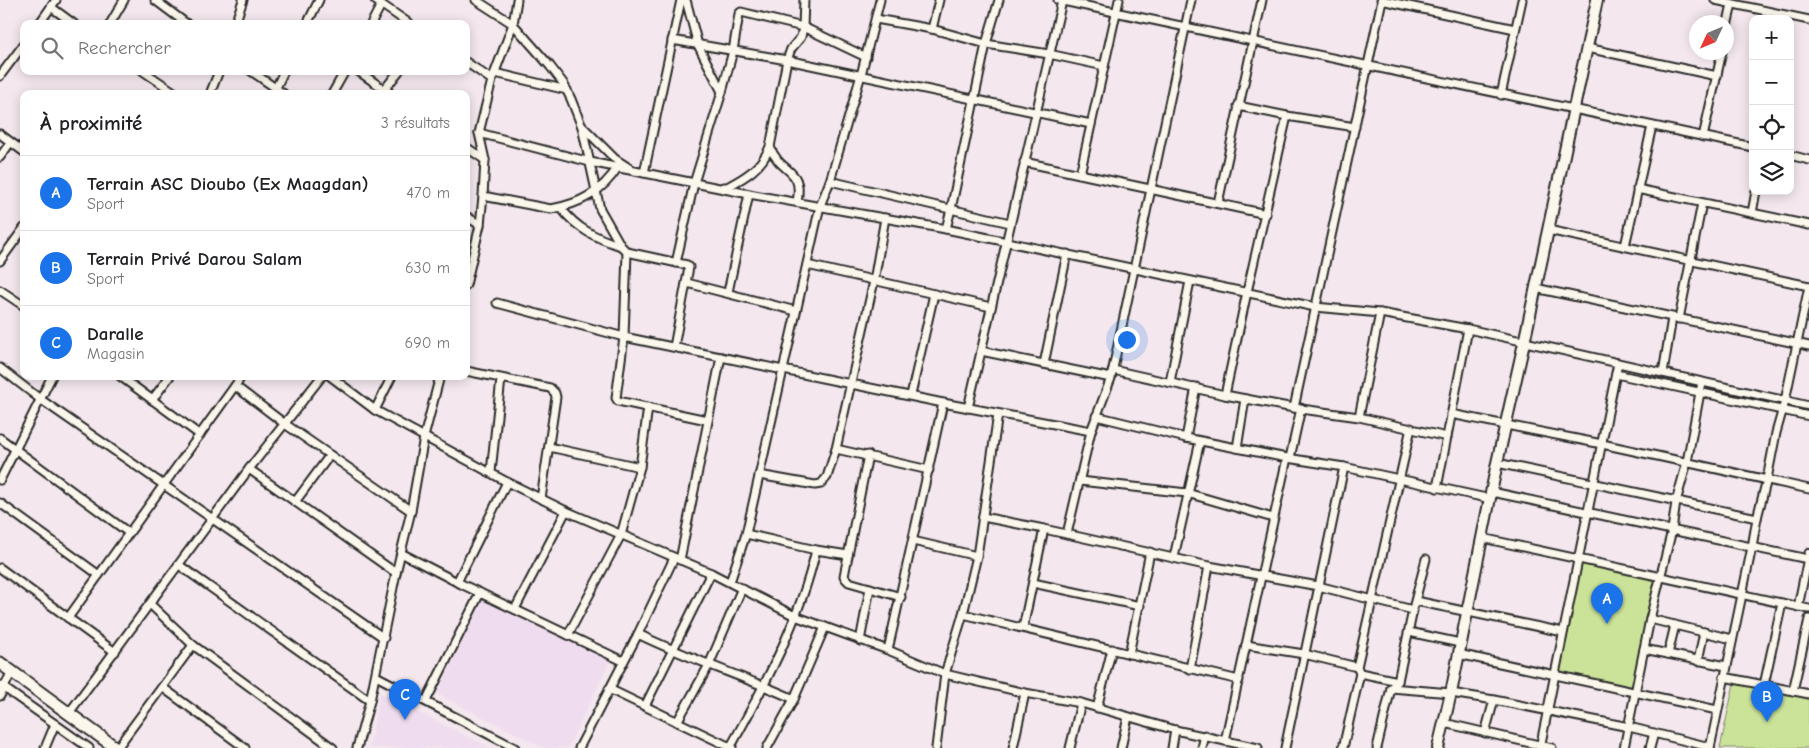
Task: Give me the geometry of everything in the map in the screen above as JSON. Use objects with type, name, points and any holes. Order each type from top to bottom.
[{"type":"highway","points":[[0,663],[116,748]]},
{"type":"main road","points":[[1438,748],[1451,693],[1497,463],[1507,424],[1597,0]]},
{"type":"street","points":[[42,20],[56,0]]},
{"type":"street","points":[[112,20],[124,0]]},
{"type":"street","points":[[155,0],[182,20]]},
{"type":"street","points":[[237,20],[243,0]]},
{"type":"street","points":[[309,20],[319,0]]},
{"type":"street","points":[[476,0],[513,24],[550,66],[567,90],[582,127],[600,209],[621,246],[627,252],[689,267],[674,347]]},
{"type":"street","points":[[470,268],[480,225],[483,196],[485,160],[479,133],[493,76],[513,24],[516,0]]},
{"type":"street","points":[[644,173],[681,0]]},
{"type":"street","points":[[686,0],[698,45],[722,92]]},
{"type":"street","points":[[718,188],[727,187],[751,173],[765,158],[770,147],[787,60],[791,49],[800,37],[803,27],[804,0]]},
{"type":"street","points":[[730,582],[746,534],[820,206],[830,181],[861,75],[880,0]]},
{"type":"street","points":[[932,28],[939,0]]},
{"type":"street","points":[[946,228],[986,44],[999,0]]},
{"type":"street","points":[[1058,0],[1749,146]]},
{"type":"street","points":[[1080,174],[1119,0]]},
{"type":"street","points":[[1067,534],[1091,431],[1112,374],[1191,0]]},
{"type":"street","points":[[1218,203],[1262,0]]},
{"type":"street","points":[[1225,741],[1272,518],[1288,458],[1315,307],[1382,0],[1515,29]]},
{"type":"street","points":[[1501,95],[1522,0]]},
{"type":"street","points":[[1715,0],[1778,15]]},
{"type":"street","points":[[968,408],[1062,1]]},
{"type":"street","points":[[372,20],[378,2],[404,20]]},
{"type":"street","points":[[1730,15],[1732,4]]},
{"type":"street","points":[[51,7],[69,20]]},
{"type":"street","points":[[676,263],[694,183],[733,51],[739,14],[741,12],[803,27],[866,57]]},
{"type":"street","points":[[1794,18],[1809,20]]},
{"type":"street","points":[[876,19],[932,28],[986,44],[1049,54],[1104,66]]},
{"type":"street","points":[[672,40],[787,60],[1091,124]]},
{"type":"street","points":[[1587,48],[1717,76]]},
{"type":"street","points":[[0,76],[20,49]]},
{"type":"street","points":[[1703,137],[1720,60]]},
{"type":"street","points":[[470,64],[493,76],[567,90]]},
{"type":"street","points":[[149,75],[171,90]]},
{"type":"street","points":[[212,90],[217,75]]},
{"type":"street","points":[[257,75],[279,90]]},
{"type":"street","points":[[276,88],[282,75]]},
{"type":"street","points":[[334,90],[343,75]]},
{"type":"street","points":[[364,75],[385,90]]},
{"type":"street","points":[[389,90],[397,75]]},
{"type":"street","points":[[1238,106],[1355,127]]},
{"type":"street","points":[[1225,395],[1286,116]]},
{"type":"street","points":[[1625,246],[1652,126]]},
{"type":"street","points":[[582,127],[616,159],[631,170]]},
{"type":"street","points":[[479,133],[618,168],[749,194],[946,228],[1315,307],[1380,313],[1468,329],[1809,406]]},
{"type":"street","points":[[0,134],[20,149]]},
{"type":"street","points":[[0,157],[10,142]]},
{"type":"street","points":[[770,147],[774,157],[798,180],[800,188],[797,202]]},
{"type":"street","points":[[470,150],[485,160]]},
{"type":"street","points":[[1794,156],[1809,160]]},
{"type":"street","points":[[1024,162],[1266,214]]},
{"type":"street","points":[[483,196],[552,209],[561,208],[596,193],[618,168]]},
{"type":"street","points":[[830,181],[1010,223]]},
{"type":"street","points":[[1637,189],[1809,225]]},
{"type":"street","points":[[728,292],[749,194]]},
{"type":"street","points":[[1752,213],[1755,195]]},
{"type":"street","points":[[1663,373],[1675,318],[1691,261],[1702,204]]},
{"type":"street","points":[[561,208],[569,219],[593,236],[621,246]]},
{"type":"street","points":[[759,475],[816,486],[821,484],[827,477],[836,449],[874,282],[885,218]]},
{"type":"street","points":[[470,219],[480,225]]},
{"type":"street","points":[[1391,688],[1451,693],[1494,700],[1629,727],[1710,747],[1772,448],[1786,401],[1809,286],[1548,230]]},
{"type":"street","points":[[0,261],[20,236]]},
{"type":"street","points":[[627,252],[624,337],[616,398],[618,401],[708,420]]},
{"type":"street","points":[[1044,364],[1067,254]]},
{"type":"street","points":[[807,265],[874,282],[991,307]]},
{"type":"street","points":[[1170,382],[1190,281]]},
{"type":"street","points":[[686,283],[728,292],[796,311]]},
{"type":"street","points":[[1536,288],[1809,346]]},
{"type":"street","points":[[0,290],[20,303]]},
{"type":"street","points":[[911,395],[934,294]]},
{"type":"street","points":[[497,303],[624,337],[943,403],[1091,431]]},
{"type":"street","points":[[1359,416],[1380,313]]},
{"type":"street","points":[[1437,488],[1468,329]]},
{"type":"street","points":[[981,351],[1044,364],[1170,382],[1225,395],[1298,408],[1359,416],[1447,437]]},
{"type":"street","points":[[579,748],[677,559],[721,357]]},
{"type":"street","points":[[1540,747],[1618,363]]},
{"type":"street","points":[[0,368],[40,399],[384,638]]},
{"type":"street","points":[[470,372],[550,388],[555,393],[550,447],[541,498]]},
{"type":"street","points":[[1616,374],[1809,416]]},
{"type":"street","points":[[491,472],[501,379]]},
{"type":"street","points":[[0,480],[50,380]]},
{"type":"street","points":[[125,380],[200,435]]},
{"type":"street","points":[[152,400],[167,380]]},
{"type":"street","points":[[68,618],[239,380]]},
{"type":"street","points":[[70,714],[249,469],[319,380]]},
{"type":"street","points":[[335,380],[375,410],[507,482],[566,511],[730,582],[795,616],[888,650],[945,674],[1025,693],[1081,703],[1175,730],[1258,748]]},
{"type":"street","points":[[375,410],[390,380]]},
{"type":"street","points":[[357,748],[376,676],[400,553],[411,511],[424,437],[439,380]]},
{"type":"street","points":[[1624,748],[1650,619],[1672,530],[1676,502],[1688,462],[1702,382]]},
{"type":"street","points":[[235,386],[411,511]]},
{"type":"street","points":[[1186,438],[1196,387]]},
{"type":"street","points":[[1238,448],[1245,398]]},
{"type":"street","points":[[888,650],[943,403]]},
{"type":"street","points":[[568,636],[621,535],[640,467],[648,407]]},
{"type":"street","points":[[936,748],[945,674],[963,614],[977,556],[998,414]]},
{"type":"street","points":[[1451,414],[1507,424],[1809,488]]},
{"type":"street","points":[[1096,416],[1200,441],[1344,467],[1437,488],[1491,495],[1588,512],[1752,547],[1808,556],[1798,607]]},
{"type":"street","points":[[1343,748],[1372,600],[1411,428]]},
{"type":"street","points":[[0,438],[129,533]]},
{"type":"street","points":[[1174,557],[1200,441]]},
{"type":"street","points":[[550,447],[640,467]]},
{"type":"street","points":[[836,449],[929,470]]},
{"type":"street","points":[[295,502],[330,455]]},
{"type":"street","points":[[868,455],[844,576],[849,582],[900,597]]},
{"type":"street","points":[[1497,463],[1757,518]]},
{"type":"street","points":[[1285,748],[1344,467]]},
{"type":"street","points":[[249,469],[396,573]]},
{"type":"street","points":[[1080,481],[1187,494],[1272,518]]},
{"type":"street","points":[[457,582],[507,482]]},
{"type":"street","points":[[0,503],[99,575]]},
{"type":"street","points":[[515,609],[566,511]]},
{"type":"street","points":[[983,517],[1209,566],[1318,586],[1413,610]]},
{"type":"street","points":[[1023,628],[1044,529]]},
{"type":"street","points":[[746,534],[816,550],[848,555]]},
{"type":"street","points":[[1482,538],[1809,609]]},
{"type":"street","points":[[913,541],[977,556]]},
{"type":"street","points":[[609,688],[722,746],[731,748],[765,686],[795,616],[816,550]]},
{"type":"street","points":[[1129,654],[1150,552]]},
{"type":"street","points":[[400,553],[623,661]]},
{"type":"street","points":[[1377,748],[1391,688],[1398,681],[1426,560]]},
{"type":"street","points":[[179,565],[370,701]]},
{"type":"street","points":[[1190,669],[1209,566]]},
{"type":"street","points":[[0,568],[115,652]]},
{"type":"street","points":[[645,706],[711,574]]},
{"type":"street","points":[[1033,583],[1140,606]]},
{"type":"street","points":[[677,722],[709,665],[742,588]]},
{"type":"street","points":[[860,641],[870,588]]},
{"type":"street","points":[[426,701],[480,592]]},
{"type":"street","points":[[1416,601],[1563,632]]},
{"type":"street","points":[[1764,685],[1782,603]]},
{"type":"street","points":[[150,604],[193,645],[332,748]]},
{"type":"street","points":[[963,614],[1239,680]]},
{"type":"street","points":[[1650,619],[1732,639]]},
{"type":"street","points":[[1793,691],[1809,619]]},
{"type":"street","points":[[1668,654],[1675,625]]},
{"type":"street","points":[[767,748],[794,699],[825,627]]},
{"type":"street","points":[[1409,632],[1460,643]]},
{"type":"street","points":[[1698,661],[1704,632]]},
{"type":"street","points":[[638,634],[672,651],[794,699]]},
{"type":"street","points":[[116,748],[193,645]]},
{"type":"street","points":[[1246,645],[1304,654],[1398,681]]},
{"type":"street","points":[[1644,648],[1726,666]]},
{"type":"street","points":[[1097,708],[1112,650]]},
{"type":"street","points":[[1458,654],[1717,710]]},
{"type":"street","points":[[0,696],[2,686],[12,671]]},
{"type":"street","points":[[376,676],[514,748]]},
{"type":"street","points":[[1724,677],[1809,694]]},
{"type":"street","points":[[2,686],[89,748]]},
{"type":"street","points":[[162,687],[245,748]]},
{"type":"street","points":[[1013,748],[1025,693]]},
{"type":"street","points":[[1486,733],[1494,700]]},
{"type":"street","points":[[1070,748],[1081,703]]},
{"type":"street","points":[[1121,748],[1128,717]]},
{"type":"street","points":[[1444,723],[1540,747],[1552,748]]},
{"type":"street","points":[[45,748],[55,724]]},
{"type":"street","points":[[1172,748],[1175,730]]},
{"type":"street","points":[[1650,748],[1654,733]]},
{"type":"street","points":[[1202,748],[1205,735]]},
{"type":"shaded area","points":[[483,599],[610,661],[568,748],[544,748],[437,694]]},
{"type":"shaded area","points":[[380,693],[491,748],[369,748]]},
{"type":"green space","points":[[1581,561],[1656,577],[1633,688],[1557,671]]},
{"type":"green space","points":[[1735,679],[1809,696],[1809,748],[1720,748]]},
{"type":"place","name":"Terrain ASC Dioubo (Ex Maagdan)","points":[[1607,624]]},
{"type":"place","name":"Daralle","points":[[405,720]]},
{"type":"place","name":"Terrain Privé Darou Salam","points":[[1767,722]]}]
